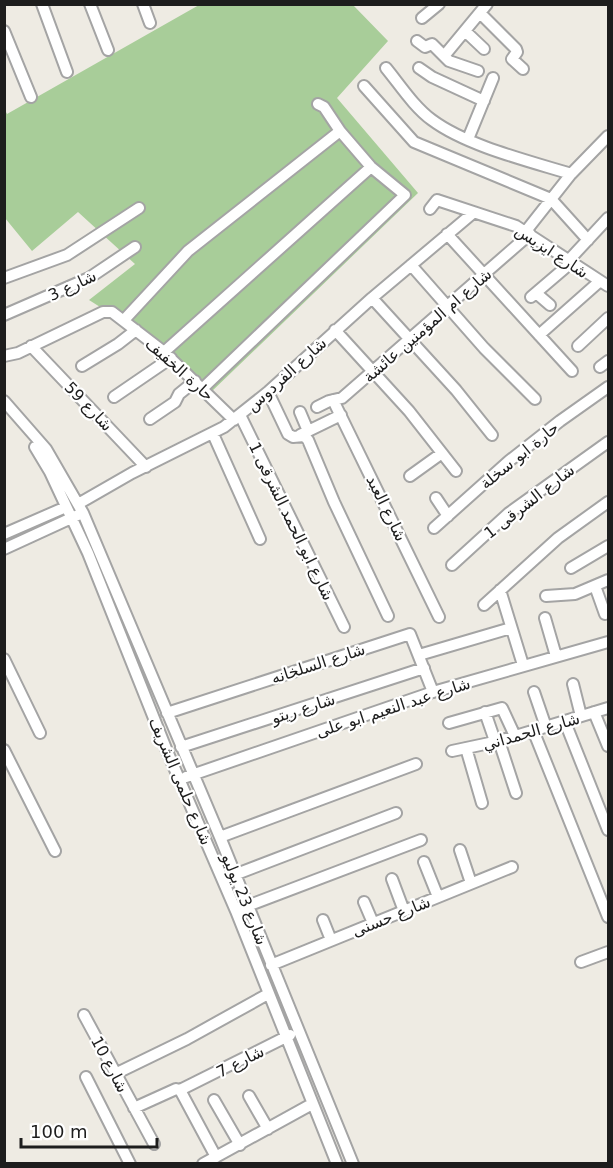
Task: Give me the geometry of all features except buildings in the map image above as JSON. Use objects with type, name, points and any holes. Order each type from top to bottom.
[{"type":"street","points":[[42,4],[67,72]]},
{"type":"street","points":[[90,4],[108,50]]},
{"type":"street","points":[[143,4],[150,23]]},
{"type":"street","points":[[422,18],[439,4]]},
{"type":"street","points":[[444,56],[483,9],[516,49],[517,52],[512,59],[523,69]]},
{"type":"street","points":[[4,31],[31,97]]},
{"type":"street","points":[[465,31],[484,49]]},
{"type":"street","points":[[417,41],[425,46],[432,44],[449,61],[478,71]]},
{"type":"street","points":[[386,68],[431,119],[468,139],[504,154],[571,174]]},
{"type":"street","points":[[419,68],[432,77],[484,101]]},
{"type":"street","points":[[468,139],[494,78]]},
{"type":"street","points":[[364,86],[414,142],[551,199],[588,240]]},
{"type":"street","points":[[150,419],[175,402],[179,394],[198,385],[404,196],[371,167],[340,131],[324,107],[318,104]]},
{"type":"street","points":[[4,356],[18,353],[103,312],[112,312],[124,320],[188,251],[340,131]]},
{"type":"street","name":"شارع ام المؤمنين عائشة","points":[[317,406],[342,398],[485,275],[528,233],[571,174],[609,136]]},
{"type":"street","points":[[114,397],[167,355],[371,167]]},
{"type":"street","name":"شارع ايزيس","points":[[430,209],[437,200],[507,222],[605,282]]},
{"type":"street","points":[[4,278],[67,255],[139,208]]},
{"type":"street","name":"شارع الفردوس","points":[[4,549],[71,518],[80,509],[146,467],[213,434],[237,417],[473,213]]},
{"type":"street","points":[[550,305],[533,295],[570,261],[609,218]]},
{"type":"street","points":[[447,234],[572,371]]},
{"type":"street","name":"شارع 3","points":[[4,315],[89,278],[135,247]]},
{"type":"street","points":[[411,265],[534,399]]},
{"type":"street","points":[[539,335],[605,282]]},
{"type":"street","points":[[372,298],[456,390],[492,435]]},
{"type":"street","points":[[578,346],[609,318]]},
{"type":"street","name":"حارة الخفيف","points":[[124,320],[237,417]]},
{"type":"street","points":[[82,366],[136,330]]},
{"type":"street","points":[[335,330],[374,371],[456,471]]},
{"type":"street","name":"شارع 59","points":[[32,346],[146,467]]},
{"type":"street","name":"حارة ابو سخلة","points":[[434,528],[509,461],[560,421],[609,387]]},
{"type":"street","points":[[268,392],[288,434],[292,437],[341,415]]},
{"type":"street","name":"شارع العبد","points":[[333,400],[439,618]]},
{"type":"street","name":"شارع حلمى الشريف","points":[[4,401],[39,440],[66,494],[66,507],[88,553],[179,780],[236,911],[337,1164]]},
{"type":"street","name":"شارع حلمى الشريف","points":[[4,410],[39,453],[66,494],[80,509]]},
{"type":"street","points":[[300,412],[304,436],[308,440],[334,502],[388,616]]},
{"type":"street","name":"شارع ابو الحمد الشرقى 1","points":[[237,417],[344,627]]},
{"type":"street","points":[[213,434],[260,539]]},
{"type":"street","name":"شارع الشرقى 1","points":[[452,565],[509,513],[609,442]]},
{"type":"street","points":[[410,476],[442,453]]},
{"type":"street","points":[[436,498],[448,516]]},
{"type":"street","points":[[484,605],[558,538],[609,502]]},
{"type":"street","points":[[4,534],[66,507]]},
{"type":"street","name":"شارع 23 يوليو","points":[[80,509],[220,837],[352,1164]]},
{"type":"street","points":[[571,568],[609,546]]},
{"type":"street","points":[[546,596],[575,594],[609,580]]},
{"type":"street","points":[[595,586],[605,614]]},
{"type":"street","points":[[500,590],[523,665]]},
{"type":"street","points":[[545,618],[556,656]]},
{"type":"street","points":[[419,655],[511,628]]},
{"type":"street","name":"شارع السلخانه","points":[[167,713],[410,634],[433,692]]},
{"type":"street","name":"شارع عبد النعيم ابو على","points":[[179,780],[433,692],[609,642]]},
{"type":"street","points":[[4,659],[40,733]]},
{"type":"street","name":"شارع ريتو","points":[[181,747],[424,669]]},
{"type":"street","points":[[573,684],[581,716]]},
{"type":"street","points":[[534,692],[546,727]]},
{"type":"street","name":"شارع الحمداني","points":[[452,751],[497,741],[609,708]]},
{"type":"street","points":[[450,723],[485,712],[504,709],[515,736]]},
{"type":"street","points":[[485,712],[516,793]]},
{"type":"street","points":[[594,712],[609,746]]},
{"type":"street","points":[[565,722],[609,830]]},
{"type":"street","points":[[533,730],[608,917]]},
{"type":"street","points":[[466,748],[482,803]]},
{"type":"street","points":[[4,750],[55,851]]},
{"type":"street","points":[[220,837],[416,764]]},
{"type":"street","points":[[234,875],[396,813]]},
{"type":"street","points":[[236,911],[421,840]]},
{"type":"street","points":[[460,850],[471,883]]},
{"type":"street","points":[[424,862],[438,897]]},
{"type":"street","name":"شارع حسنى","points":[[271,964],[512,867]]},
{"type":"street","points":[[392,879],[404,910]]},
{"type":"street","points":[[364,902],[372,923]]},
{"type":"street","points":[[323,920],[331,940]]},
{"type":"street","points":[[581,962],[609,952]]},
{"type":"street","points":[[115,1074],[187,1039],[268,994]]},
{"type":"street","name":"شارع 10","points":[[84,1015],[154,1144]]},
{"type":"street","name":"شارع 7","points":[[134,1108],[176,1089],[180,1090],[298,1031]]},
{"type":"street","points":[[86,1077],[130,1164]]},
{"type":"street","points":[[180,1090],[211,1161],[312,1104]]},
{"type":"street","points":[[249,1096],[268,1129]]},
{"type":"street","points":[[214,1100],[240,1145]]},
{"type":"green space","points":[[199,5],[353,5],[388,41],[337,98],[418,193],[210,393],[173,353],[89,300],[135,264],[78,212],[32,251],[5,218],[4,108],[7,114]]}]
